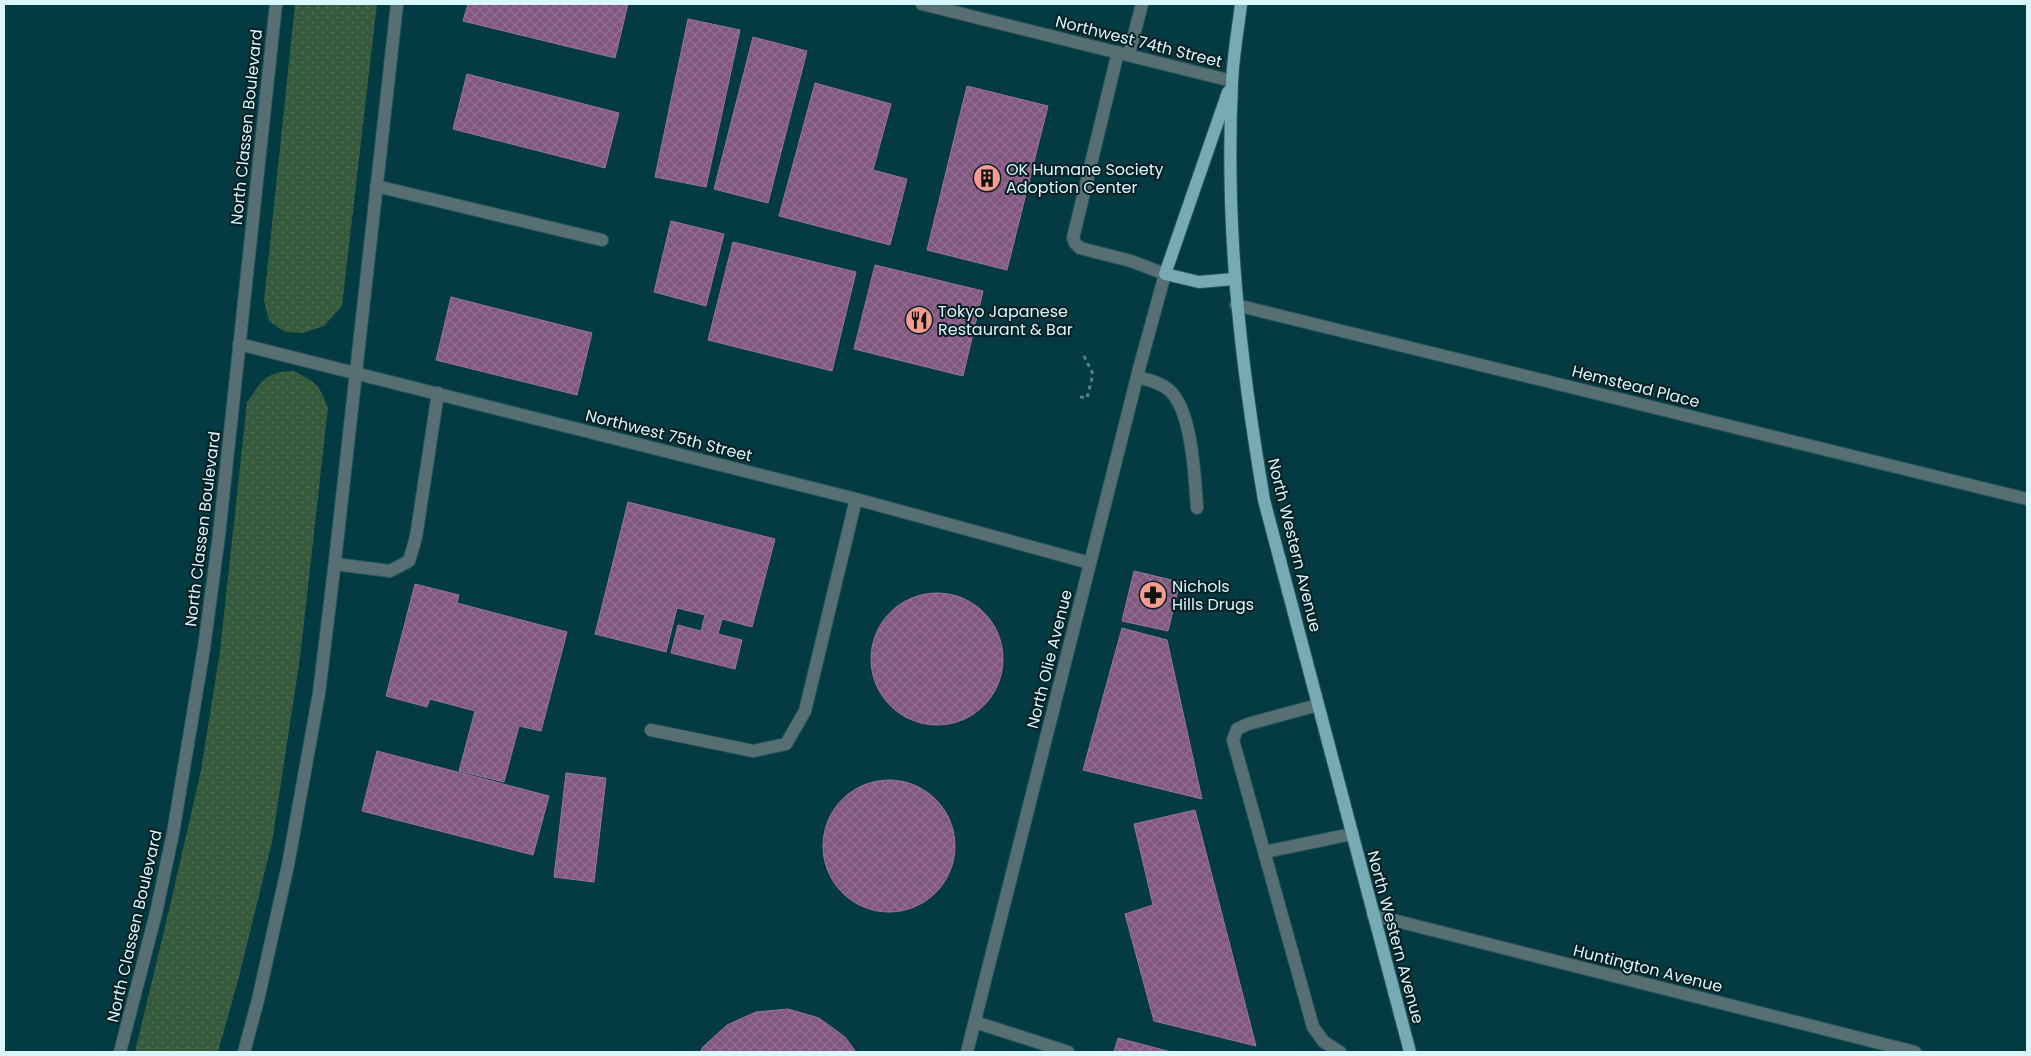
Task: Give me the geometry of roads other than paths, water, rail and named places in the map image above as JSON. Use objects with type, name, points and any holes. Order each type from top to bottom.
[{"type":"main road","name":"North Western Avenue","points":[[1241,4],[1232,81],[1230,180],[1236,305],[1248,406],[1264,500],[1410,1052]]},
{"type":"main road","points":[[1232,81],[1166,274],[1199,282],[1234,279]]},
{"type":"street","name":"North Classen Boulevard","points":[[120,1052],[156,913],[186,761],[204,648],[219,536],[276,4]]},
{"type":"street","points":[[244,1052],[258,1000],[288,866],[319,693],[397,4]]},
{"type":"street","name":"Northwest 74th Street","points":[[922,4],[1232,81]]},
{"type":"street","points":[[1142,4],[1124,53],[1073,238],[1075,244],[1080,248],[1131,261],[1166,274]]},
{"type":"street","points":[[376,186],[602,240]]},
{"type":"street","name":"North Olie Avenue","points":[[967,1052],[1137,377],[1166,274]]},
{"type":"street","name":"Hemstead Place","points":[[1236,305],[2027,499]]},
{"type":"street","name":"Northwest 75th Street","points":[[239,344],[856,499],[1090,563]]},
{"type":"street","points":[[1137,377],[1157,383],[1170,391],[1179,404],[1187,427],[1194,467],[1197,508]]},
{"type":"street","points":[[335,564],[390,571],[409,561],[416,537],[438,393]]},
{"type":"street","points":[[651,730],[753,751],[786,744],[805,711],[856,499]]},
{"type":"street","points":[[1318,705],[1248,724],[1237,729],[1233,740],[1313,1027],[1324,1042],[1340,1052]]},
{"type":"street","points":[[1264,852],[1352,834]]},
{"type":"street","name":"Huntington Avenue","points":[[1373,915],[1915,1052]]},
{"type":"street","points":[[975,1022],[1068,1052]]},
{"type":"place","name":"OK Humane Society Adoption Center","points":[[987,178]]},
{"type":"place","name":"Tokyo Japanese Restaurant & Bar","points":[[919,320]]},
{"type":"place","name":"Nichols Hills Drugs","points":[[1153,595]]}]
